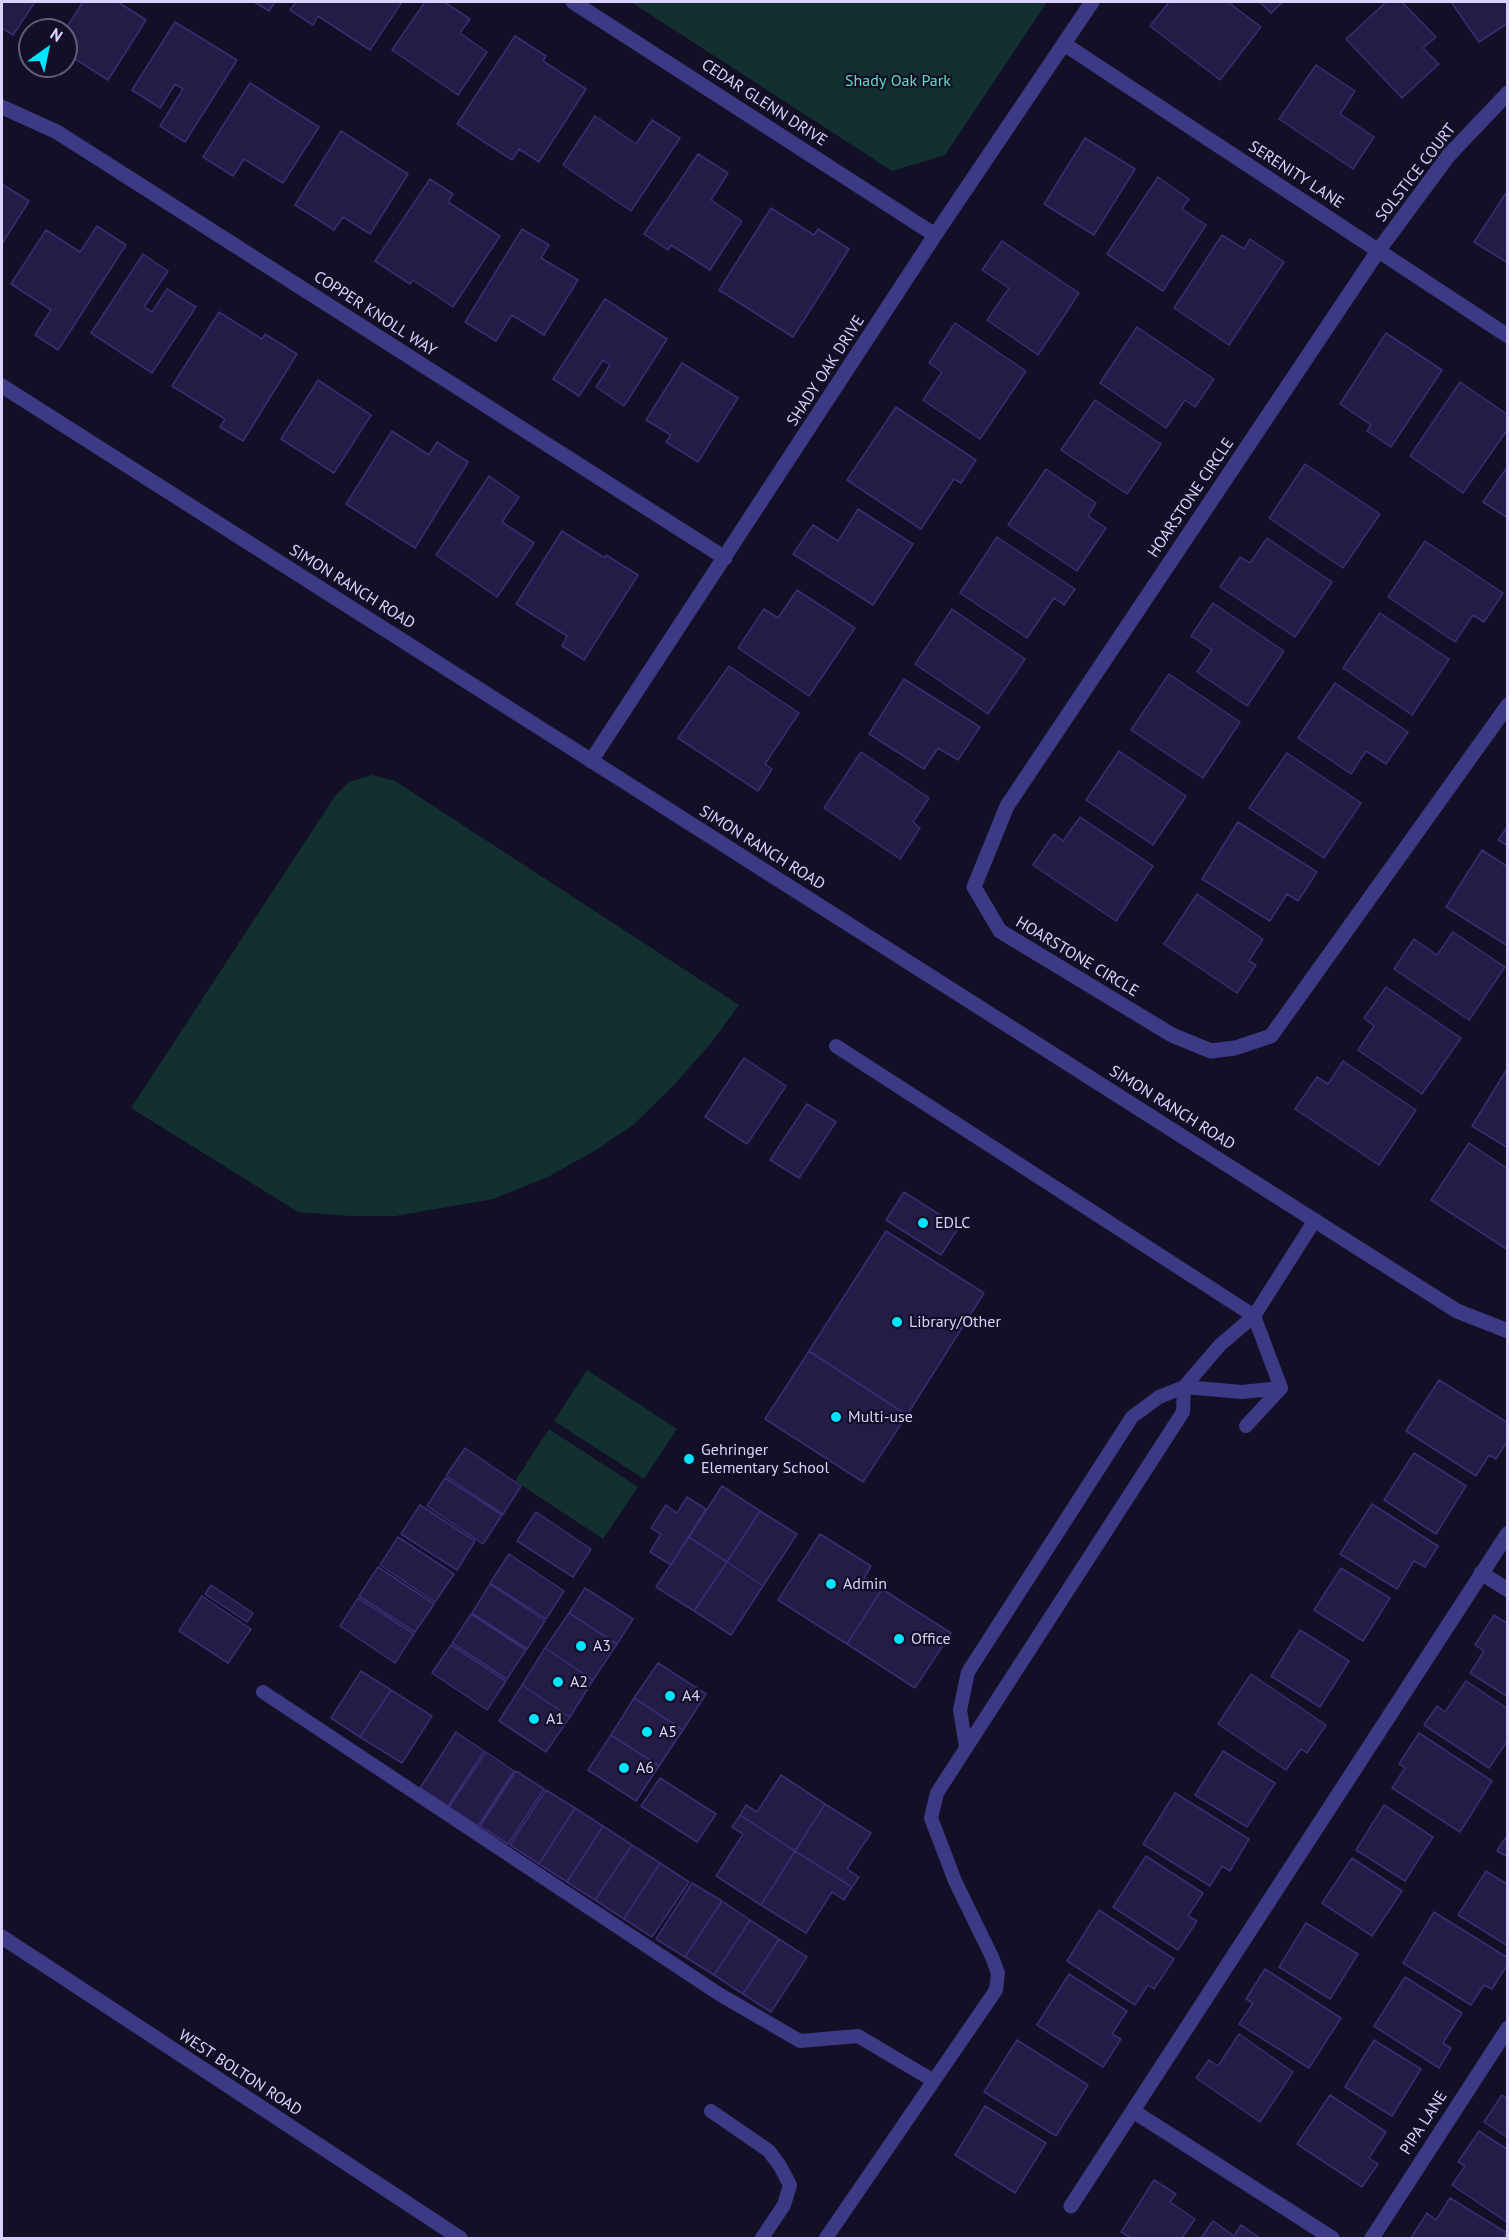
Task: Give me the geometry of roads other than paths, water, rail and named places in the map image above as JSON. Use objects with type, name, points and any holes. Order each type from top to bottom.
[{"type":"street","name":"CEDAR GLENN DRIVE","points":[[573,2],[935,235]]},
{"type":"street","name":"SHADY OAK DRIVE","points":[[591,761],[935,235],[1092,2]]},
{"type":"street","name":"SERENITY LANE","points":[[1064,44],[1508,336]]},
{"type":"street","name":"SOLSTICE COURT","points":[[1378,251],[1449,155],[1508,93]]},
{"type":"street","name":"COPPER KNOLL WAY","points":[[2,107],[57,132],[725,558]]},
{"type":"street","name":"HOARSTONE CIRCLE","points":[[1378,251],[1007,806],[974,887],[1000,931],[1172,1035],[1211,1052],[1271,1036],[1508,705]]},
{"type":"street","name":"SIMON RANCH ROAD","points":[[2,386],[1457,1311],[1508,1331]]},
{"type":"street","points":[[1071,2206],[1508,1533]]},
{"type":"street","points":[[1481,1573],[1508,1590]]},
{"type":"street","name":"WEST BOLTON ROAD","points":[[2,1937],[459,2238]]},
{"type":"street","name":"PIPA LANE","points":[[1372,2238],[1508,2028]]},
{"type":"street","points":[[1133,2111],[1332,2238]]},
{"type":"lane","points":[[836,1046],[1254,1316],[1281,1388]]},
{"type":"lane","points":[[826,2238],[996,1990],[998,1973],[992,1957],[955,1881],[931,1818],[937,1793],[1183,1412],[1184,1387],[1220,1345],[1254,1316],[1314,1220]]},
{"type":"lane","points":[[966,1747],[960,1710],[968,1672],[1132,1417],[1159,1397],[1184,1387],[1242,1392],[1281,1388]]},
{"type":"lane","points":[[1246,1426],[1281,1388]]},
{"type":"lane","points":[[263,1692],[710,1988],[800,2042],[858,2036],[934,2081]]},
{"type":"lane","points":[[711,2111],[768,2151],[780,2166],[790,2185],[784,2205],[762,2238]]},
{"type":"place","name":"EDLC","points":[[923,1223]]},
{"type":"place","name":"Library/Other","points":[[897,1322]]},
{"type":"place","name":"Multi-use","points":[[836,1417]]},
{"type":"place","name":"Gehringer Elementary School","points":[[689,1459]]},
{"type":"place","name":"Admin","points":[[831,1584]]},
{"type":"place","name":"Office","points":[[899,1639]]},
{"type":"place","name":"A3","points":[[581,1646]]},
{"type":"place","name":"A2","points":[[558,1682]]},
{"type":"place","name":"A4","points":[[670,1696]]},
{"type":"place","name":"A1","points":[[534,1719]]},
{"type":"place","name":"A5","points":[[647,1732]]},
{"type":"place","name":"A6","points":[[624,1768]]},
{"type":"park label","name":"Shady Oak Park","points":[[898,81]]}]
